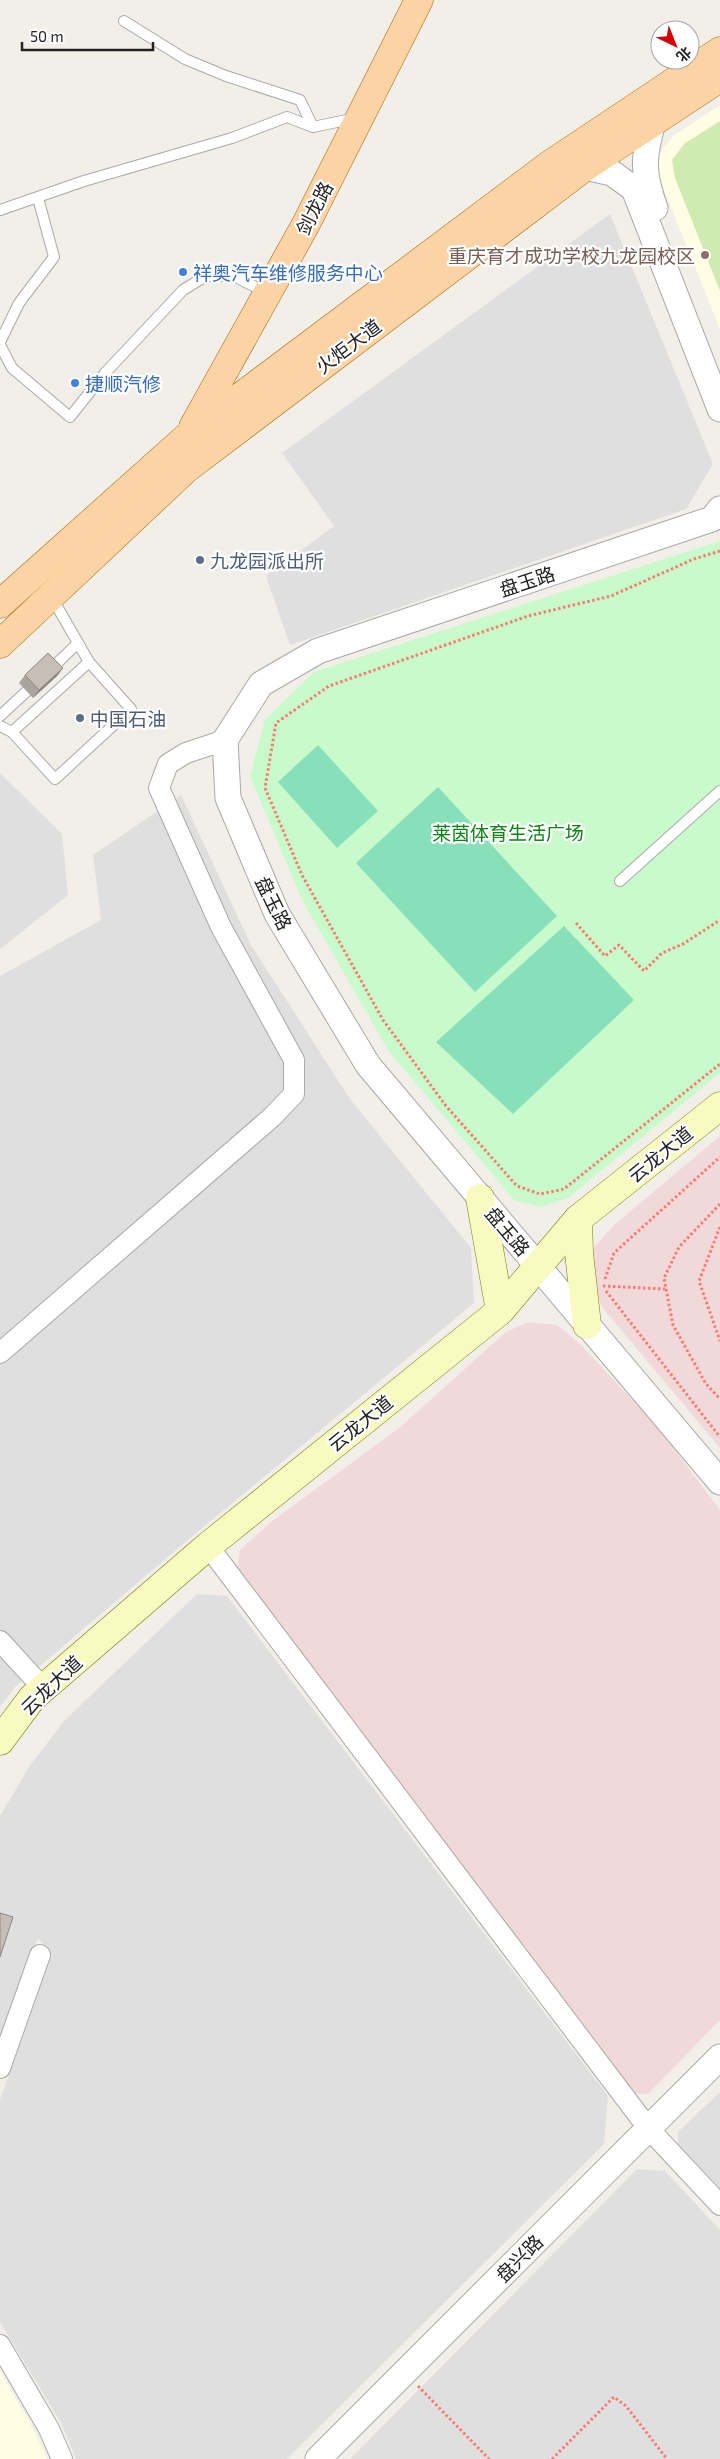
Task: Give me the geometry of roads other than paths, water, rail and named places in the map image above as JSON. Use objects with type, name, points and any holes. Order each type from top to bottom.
[{"type":"main road","name":"剑龙路","points":[[186,469],[188,436],[306,224],[419,0]]},
{"type":"main road","name":"火炬大道","points":[[4,600],[188,436],[549,165],[720,51]]},
{"type":"main road","name":"火炬大道","points":[[0,644],[186,469],[585,167],[720,78]]},
{"type":"main road","name":"云龙大道","points":[[0,1741],[32,1698],[43,1688],[208,1546],[500,1311],[578,1220],[720,1106]]},
{"type":"main road","points":[[480,1198],[500,1311]]},
{"type":"main road","points":[[578,1220],[579,1253],[587,1325]]},
{"type":"street","points":[[653,122],[644,152],[646,185],[720,373]]},
{"type":"street","points":[[585,167],[612,173],[634,189],[720,409]]},
{"type":"street","name":"盘玉路","points":[[717,516],[318,651],[261,684],[225,740],[228,798],[277,914],[368,1066],[720,1482]]},
{"type":"street","points":[[0,1353],[272,1117],[294,1094],[294,1060],[221,927],[160,788],[168,764],[186,753],[225,740]]},
{"type":"street","points":[[208,1546],[648,2128],[720,2205]]},
{"type":"street","points":[[0,1641],[43,1688]]},
{"type":"street","points":[[0,2068],[40,1955]]},
{"type":"street","name":"盘兴路","points":[[318,2459],[720,2056]]},
{"type":"street","points":[[0,2345],[49,2429],[62,2459]]},
{"type":"lane","points":[[124,21],[185,59],[226,76],[300,100],[313,127]]},
{"type":"lane","points":[[0,210],[84,181],[232,138],[287,117],[313,127],[360,118]]},
{"type":"lane","points":[[38,198],[54,257],[19,303],[0,343],[12,368],[70,417],[105,373],[183,290],[206,276],[234,276],[268,293]]},
{"type":"lane","points":[[0,726],[12,732],[55,779],[131,709],[89,662],[52,596]]},
{"type":"lane","points":[[51,669],[78,643]]},
{"type":"lane","points":[[12,732],[89,662]]},
{"type":"lane","points":[[0,716],[27,691]]},
{"type":"lane","points":[[620,881],[720,791]]},
{"type":"place","name":"重庆育才成功学校九龙园校区","points":[[705,255]]},
{"type":"place","name":"祥奥汽车维修服务中心","points":[[183,272]]},
{"type":"place","name":"捷顺汽修","points":[[75,383]]},
{"type":"place","name":"九龙园派出所","points":[[200,560]]},
{"type":"place","name":"中国石油","points":[[80,718]]},
{"type":"park label","name":"莱茵体育生活广场","points":[[508,832]]}]
